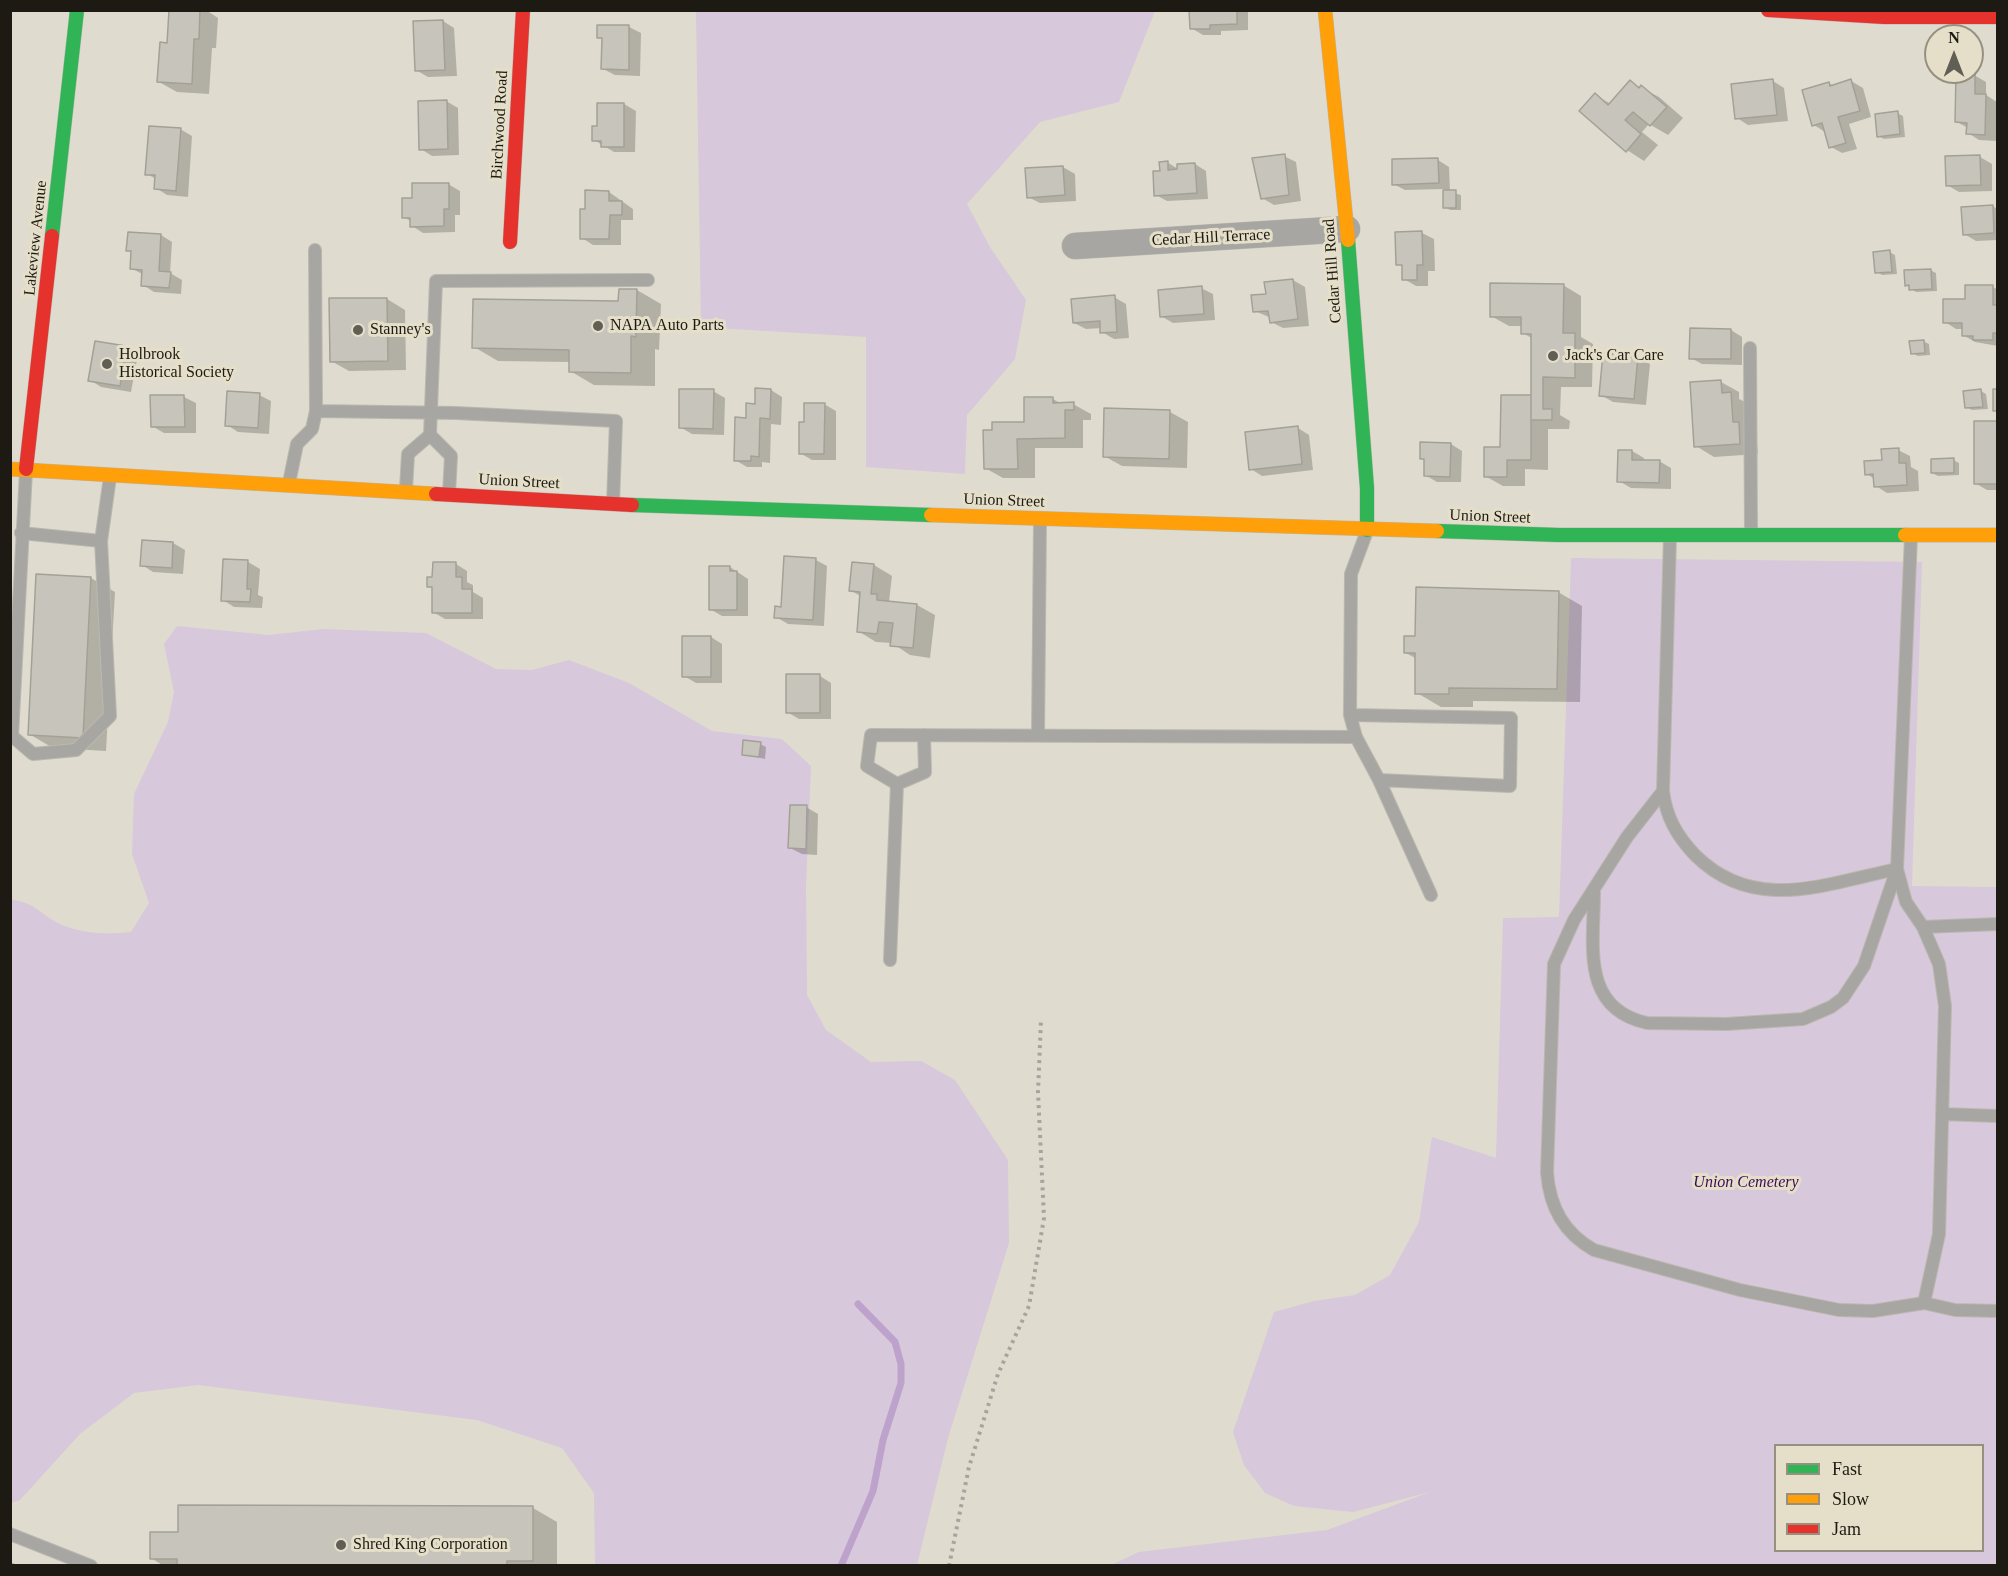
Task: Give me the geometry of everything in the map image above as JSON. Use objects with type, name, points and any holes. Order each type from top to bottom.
[{"type":"main road","name":"Lakeview Avenue","points":[[26,470],[77,10]]},
{"type":"main road","name":"Birchwood Road","points":[[510,242],[523,10]]},
{"type":"main road","name":"Cedar Hill Road","points":[[1325,10],[1347,229],[1367,488],[1367,530]]},
{"type":"main road","points":[[1768,10],[1884,17],[1998,18]]},
{"type":"main road","name":"Union Street","points":[[10,469],[613,504],[1367,530],[1559,535],[1998,535]]},
{"type":"street","name":"Cedar Hill Terrace","points":[[1075,246],[1347,229]]},
{"type":"lane","points":[[289,484],[297,444],[312,429],[316,411],[315,250]]},
{"type":"lane","points":[[406,492],[408,454],[430,435],[436,281],[648,280]]},
{"type":"lane","points":[[1750,348],[1751,534]]},
{"type":"lane","points":[[316,411],[431,412],[615,421],[613,504]]},
{"type":"lane","points":[[430,435],[451,456],[449,495]]},
{"type":"lane","points":[[26,470],[12,736],[33,754],[76,750],[110,716],[101,541],[111,474]]},
{"type":"lane","points":[[1038,735],[1040,519]]},
{"type":"lane","points":[[1367,530],[1351,574],[1350,715],[1356,737],[1379,780],[1431,895]]},
{"type":"lane","points":[[21,533],[101,541]]},
{"type":"lane","points":[[1670,534],[1663,791],[1669,819],[1690,850],[1709,869],[1725,880],[1742,886],[1782,891],[1897,869]]},
{"type":"lane","points":[[1594,892],[1594,971],[1600,991],[1614,1009],[1635,1021],[1647,1023],[1780,1023],[1818,1014],[1843,998],[1852,987],[1873,947],[1897,869],[1911,534]]},
{"type":"lane","points":[[1350,715],[1510,718],[1510,786],[1379,780]]},
{"type":"lane","points":[[897,784],[867,766],[871,735],[1356,737]]},
{"type":"lane","points":[[897,784],[925,772],[924,735]]},
{"type":"lane","points":[[891,960],[897,784]]},
{"type":"lane","points":[[1663,791],[1627,837],[1574,920],[1558,950],[1552,979],[1547,1173],[1552,1203],[1568,1231],[1579,1242],[1608,1256],[1740,1290],[1813,1305],[1856,1311],[1924,1303],[1955,1310],[1998,1311]]},
{"type":"lane","points":[[1897,869],[1906,902],[1923,927],[1943,983],[1939,1234],[1924,1303]]},
{"type":"lane","points":[[1923,927],[1998,924]]},
{"type":"lane","points":[[1942,1114],[1998,1116]]},
{"type":"lane","points":[[10,1534],[91,1566]]},
{"type":"path","points":[[949,1566],[976,1446],[998,1374],[1029,1306],[1043,1229],[1038,1092],[1041,1020]]},
{"type":"green space","points":[[696,11],[1155,11],[1119,102],[1040,122],[967,204],[990,247],[1026,300],[1015,359],[967,415],[965,474],[866,467],[866,337],[701,327]]},
{"type":"green space","name":"Union Cemetery","points":[[1571,558],[1922,562],[1912,886],[1997,887],[1997,1565],[1109,1566],[1139,1552],[1327,1530],[1430,1492],[1353,1512],[1294,1506],[1265,1493],[1244,1465],[1233,1432],[1274,1312],[1314,1301],[1355,1295],[1390,1275],[1419,1222],[1432,1137],[1496,1158],[1503,918],[1559,917]]},
{"type":"green space","points":[[177,626],[269,635],[323,629],[426,633],[496,669],[532,670],[569,660],[629,683],[712,731],[782,739],[811,766],[806,885],[807,995],[826,1030],[871,1062],[921,1061],[955,1080],[1008,1160],[1009,1243],[948,1438],[917,1565],[595,1565],[594,1493],[562,1448],[477,1420],[198,1385],[134,1393],[80,1434],[20,1500],[11,1503],[10,899],[31,905],[65,926],[102,933],[131,932],[149,903],[132,854],[134,794],[168,722],[174,692],[164,644]]},
{"type":"building","points":[[169,10],[200,10],[199,39],[194,39],[192,84],[157,82],[160,42],[167,43]]},
{"type":"building","points":[[1189,10],[1237,10],[1237,24],[1210,25],[1210,29],[1190,29]]},
{"type":"building","points":[[443,20],[445,70],[415,71],[413,21]]},
{"type":"building","points":[[597,25],[629,25],[629,70],[601,69],[602,38],[597,38]]},
{"type":"building","points":[[1773,79],[1777,115],[1735,119],[1731,84]]},
{"type":"building","points":[[1851,79],[1860,111],[1838,117],[1846,143],[1829,148],[1822,123],[1812,126],[1802,90],[1829,82],[1830,86]]},
{"type":"building","points":[[1630,80],[1639,88],[1641,85],[1667,107],[1650,126],[1633,112],[1625,120],[1641,134],[1626,152],[1579,111],[1595,93],[1608,105]]},
{"type":"building","points":[[1956,84],[1975,84],[1975,94],[1986,94],[1985,135],[1966,134],[1967,123],[1955,122]]},
{"type":"building","points":[[447,100],[448,149],[419,150],[418,101]]},
{"type":"building","points":[[597,103],[624,103],[624,147],[601,147],[601,141],[592,141],[592,126],[597,126]]},
{"type":"building","points":[[1898,111],[1900,134],[1877,137],[1875,114]]},
{"type":"building","points":[[149,126],[181,128],[176,191],[154,189],[155,175],[145,175]]},
{"type":"building","points":[[1285,154],[1289,195],[1261,199],[1252,158]]},
{"type":"building","points":[[1980,155],[1981,185],[1946,186],[1945,156]]},
{"type":"building","points":[[1438,158],[1439,183],[1392,185],[1392,159]]},
{"type":"building","points":[[1168,161],[1168,170],[1177,169],[1177,164],[1195,163],[1197,193],[1154,196],[1153,171],[1160,171],[1159,162]]},
{"type":"building","points":[[1063,166],[1065,195],[1027,198],[1025,168]]},
{"type":"building","points":[[412,183],[449,183],[449,209],[444,209],[444,226],[410,227],[410,218],[402,218],[402,198],[412,198]]},
{"type":"building","points":[[585,190],[609,191],[609,201],[622,201],[622,215],[610,215],[609,239],[580,239],[580,209],[585,209]]},
{"type":"building","points":[[1443,190],[1456,190],[1456,208],[1443,208]]},
{"type":"building","points":[[1993,205],[1994,233],[1963,235],[1961,207]]},
{"type":"building","points":[[1422,231],[1423,265],[1417,265],[1417,280],[1402,280],[1402,265],[1396,265],[1395,232]]},
{"type":"building","points":[[128,232],[161,234],[159,271],[171,272],[169,288],[141,286],[142,270],[130,269],[131,251],[126,251]]},
{"type":"building","points":[[1890,250],[1892,272],[1875,273],[1873,252]]},
{"type":"building","points":[[1931,269],[1932,289],[1909,290],[1909,285],[1905,286],[1904,270]]},
{"type":"building","points":[[1293,279],[1298,319],[1270,323],[1268,311],[1253,312],[1251,295],[1266,294],[1264,282]]},
{"type":"building","name":"Jack's Car Care","points":[[1490,283],[1564,284],[1563,333],[1575,333],[1575,378],[1543,377],[1543,409],[1552,409],[1552,420],[1531,420],[1531,334],[1521,334],[1521,317],[1490,317]]},
{"type":"building","points":[[1965,285],[1993,285],[1993,305],[1998,305],[1998,333],[1993,333],[1993,340],[1973,340],[1973,336],[1962,336],[1962,323],[1943,323],[1943,299],[1965,299]]},
{"type":"building","points":[[1202,286],[1204,314],[1160,317],[1158,290]]},
{"type":"building","points":[[619,289],[637,289],[636,337],[631,336],[631,373],[569,372],[569,350],[472,348],[473,299],[618,301]]},
{"type":"building","points":[[1115,295],[1117,332],[1100,333],[1100,321],[1073,323],[1071,299]]},
{"type":"building","name":"Stanney's","points":[[329,298],[387,298],[388,361],[330,362]]},
{"type":"building","points":[[1690,328],[1731,329],[1731,359],[1689,359]]},
{"type":"building","points":[[1924,340],[1925,353],[1911,354],[1909,341]]},
{"type":"building","name":"Holbrook Historical Society","points":[[95,341],[126,346],[120,386],[88,381]]},
{"type":"building","name":"Jack's Car Care","points":[[1603,353],[1638,356],[1634,399],[1599,396]]},
{"type":"building","points":[[1721,380],[1722,393],[1731,392],[1733,422],[1739,422],[1740,444],[1694,447],[1690,382]]},
{"type":"building","points":[[755,388],[771,389],[770,419],[760,418],[759,457],[751,456],[751,461],[734,461],[735,417],[746,418],[746,403],[755,404]]},
{"type":"building","points":[[679,389],[714,389],[713,429],[679,428]]},
{"type":"building","points":[[1981,389],[1983,407],[1965,408],[1963,391]]},
{"type":"building","points":[[1993,389],[1998,389],[1998,411],[1993,411]]},
{"type":"building","points":[[227,391],[260,393],[258,428],[225,426]]},
{"type":"building","points":[[150,395],[184,395],[185,427],[151,427]]},
{"type":"building","points":[[1501,395],[1531,395],[1531,460],[1507,460],[1507,477],[1484,477],[1484,447],[1500,447]]},
{"type":"building","points":[[1024,397],[1053,397],[1053,403],[1074,402],[1074,410],[1065,410],[1065,438],[1017,439],[1018,469],[984,469],[983,430],[992,430],[992,422],[1024,422]]},
{"type":"building","points":[[804,403],[825,403],[824,454],[799,454],[799,422],[804,422]]},
{"type":"building","points":[[1104,408],[1170,410],[1169,459],[1103,457]]},
{"type":"building","points":[[1974,421],[1998,421],[1998,484],[1974,484]]},
{"type":"building","points":[[1298,426],[1302,464],[1249,470],[1245,432]]},
{"type":"building","points":[[1420,442],[1451,443],[1450,477],[1424,476],[1424,459],[1420,459]]},
{"type":"building","points":[[1899,448],[1899,463],[1906,463],[1907,485],[1874,487],[1873,474],[1865,475],[1864,461],[1882,460],[1881,449]]},
{"type":"building","points":[[1618,450],[1632,450],[1632,460],[1660,460],[1659,483],[1617,482]]},
{"type":"building","points":[[1954,458],[1954,473],[1931,473],[1931,459]]},
{"type":"building","points":[[142,540],[173,542],[172,568],[140,566]]},
{"type":"building","points":[[784,556],[816,558],[813,620],[774,618],[775,606],[781,607]]},
{"type":"building","points":[[223,559],[248,560],[247,589],[251,589],[250,602],[221,601]]},
{"type":"building","points":[[433,562],[456,562],[456,577],[462,577],[462,589],[472,589],[472,613],[432,613],[432,587],[427,587],[427,577],[432,577]]},
{"type":"building","points":[[852,562],[874,564],[871,594],[877,594],[877,600],[917,604],[913,648],[890,646],[893,623],[879,622],[877,634],[857,632],[860,592],[849,591]]},
{"type":"building","points":[[709,566],[730,566],[730,571],[737,571],[737,610],[709,610]]},
{"type":"building","points":[[36,574],[91,577],[83,738],[28,735]]},
{"type":"building","points":[[1416,587],[1559,591],[1557,689],[1449,688],[1449,694],[1415,694],[1415,653],[1404,653],[1404,636],[1415,636]]},
{"type":"building","points":[[682,636],[711,636],[711,677],[682,677]]},
{"type":"building","points":[[786,674],[820,674],[820,713],[786,713]]},
{"type":"building","points":[[743,740],[761,742],[759,757],[742,755]]},
{"type":"building","points":[[790,805],[807,805],[806,849],[788,848]]},
{"type":"building","name":"Shred King Corporation","points":[[178,1505],[533,1506],[533,1561],[507,1561],[507,1566],[177,1566],[177,1559],[150,1559],[150,1532],[178,1532]]},
{"type":"waterway","points":[[841,1566],[873,1491],[883,1440],[901,1383],[901,1364],[895,1342],[858,1304]]},
{"type":"traffic: fast","points":[[52,236],[77,10]]},
{"type":"traffic: fast","points":[[1348,240],[1367,488],[1367,530]]},
{"type":"traffic: fast","points":[[632,505],[931,515]]},
{"type":"traffic: fast","points":[[1437,531],[1559,535],[1905,535]]},
{"type":"traffic: slow","points":[[1325,10],[1348,240]]},
{"type":"traffic: slow","points":[[10,469],[436,494]]},
{"type":"traffic: slow","points":[[931,515],[1437,531]]},
{"type":"traffic: slow","points":[[1905,535],[1998,535]]},
{"type":"traffic: jam","points":[[510,242],[523,10]]},
{"type":"traffic: jam","points":[[1768,10],[1884,17],[1998,17]]},
{"type":"traffic: jam","points":[[26,469],[52,236]]},
{"type":"traffic: jam","points":[[436,494],[632,505]]},
{"type":"place","name":"NAPA Auto Parts","points":[[598,326]]},
{"type":"place","name":"Stanney's","points":[[358,330]]},
{"type":"place","name":"Jack's Car Care","points":[[1553,356]]},
{"type":"place","name":"Holbrook Historical Society","points":[[107,364]]},
{"type":"place","name":"Shred King Corporation","points":[[341,1545]]}]
